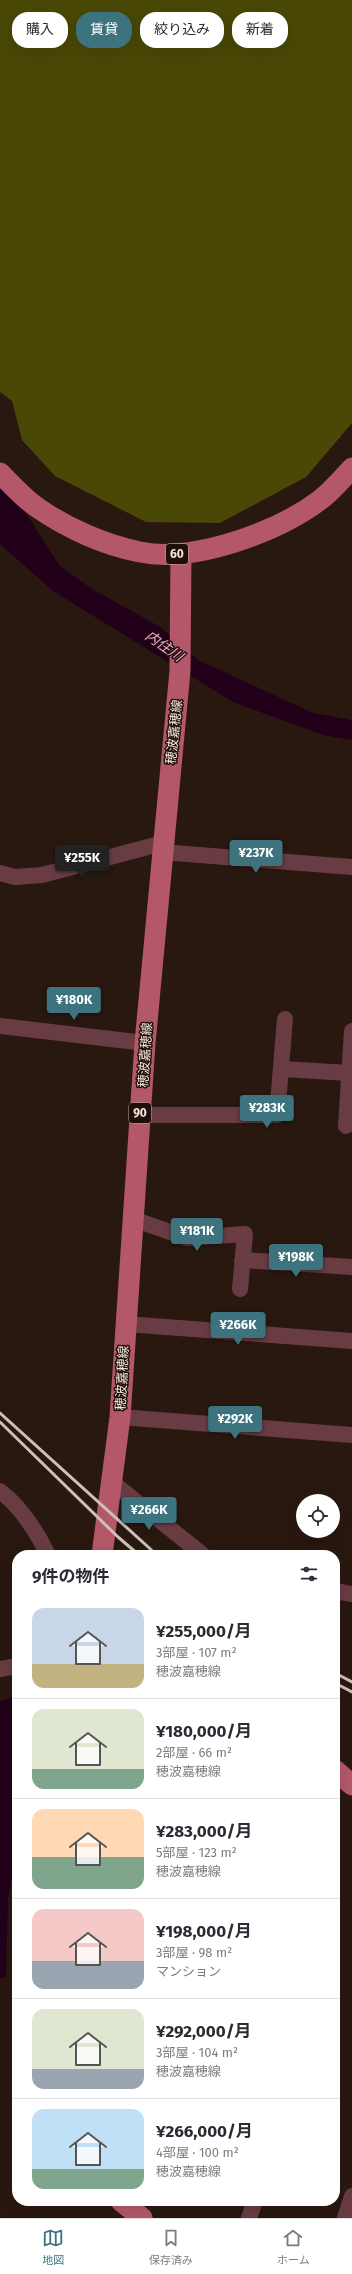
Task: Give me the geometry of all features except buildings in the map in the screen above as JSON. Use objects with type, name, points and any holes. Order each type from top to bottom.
[{"type":"main road","name":"60","points":[[0,474],[38,508],[92,538],[141,553],[181,554],[236,542],[269,530],[320,500],[352,468]]},
{"type":"main road","name":"穂波嘉穂線","points":[[103,1550],[113,1483],[120,1417],[145,1043],[162,847],[180,671],[181,554]]},
{"type":"main road","points":[[340,1774],[352,1785]]},
{"type":"street","points":[[0,873],[15,876],[42,875],[162,847],[352,867]]},
{"type":"street","points":[[140,1115],[277,1115],[285,1019]]},
{"type":"street","points":[[0,1026],[145,1043]]},
{"type":"street","points":[[346,1126],[352,1031]]},
{"type":"street","points":[[281,1069],[350,1073]]},
{"type":"street","points":[[133,1219],[187,1238],[245,1234],[240,1289]]},
{"type":"street","points":[[242,1260],[352,1267]]},
{"type":"street","points":[[126,1324],[352,1341]]},
{"type":"street","points":[[120,1417],[352,1435]]},
{"type":"street","points":[[113,1483],[197,1550]]},
{"type":"street","points":[[0,1491],[23,1513],[39,1537],[46,1550]]},
{"type":"street","points":[[340,1592],[352,1594]]},
{"type":"street","points":[[0,1669],[12,1667]]},
{"type":"street","points":[[345,2218],[352,2196]]},
{"type":"shaded area","points":[[0,0],[352,0],[352,423],[306,477],[220,523],[146,522],[55,476],[22,440],[12,401],[0,392]]},
{"type":"water","name":"内住川","points":[[0,487],[24,510],[59,565],[92,589],[162,628],[198,660],[313,713],[352,720],[352,740],[323,735],[233,702],[53,591],[0,544]]},
{"type":"water","points":[[12,1697],[12,1875],[8,1899],[6,1977],[0,1978],[0,1701]]},
{"type":"railway","points":[[0,1413],[151,1550]]},
{"type":"railway","points":[[0,1422],[133,1550]]},
{"type":"railway","points":[[340,1676],[352,1682]]},
{"type":"railway","points":[[340,1686],[352,1692]]}]
